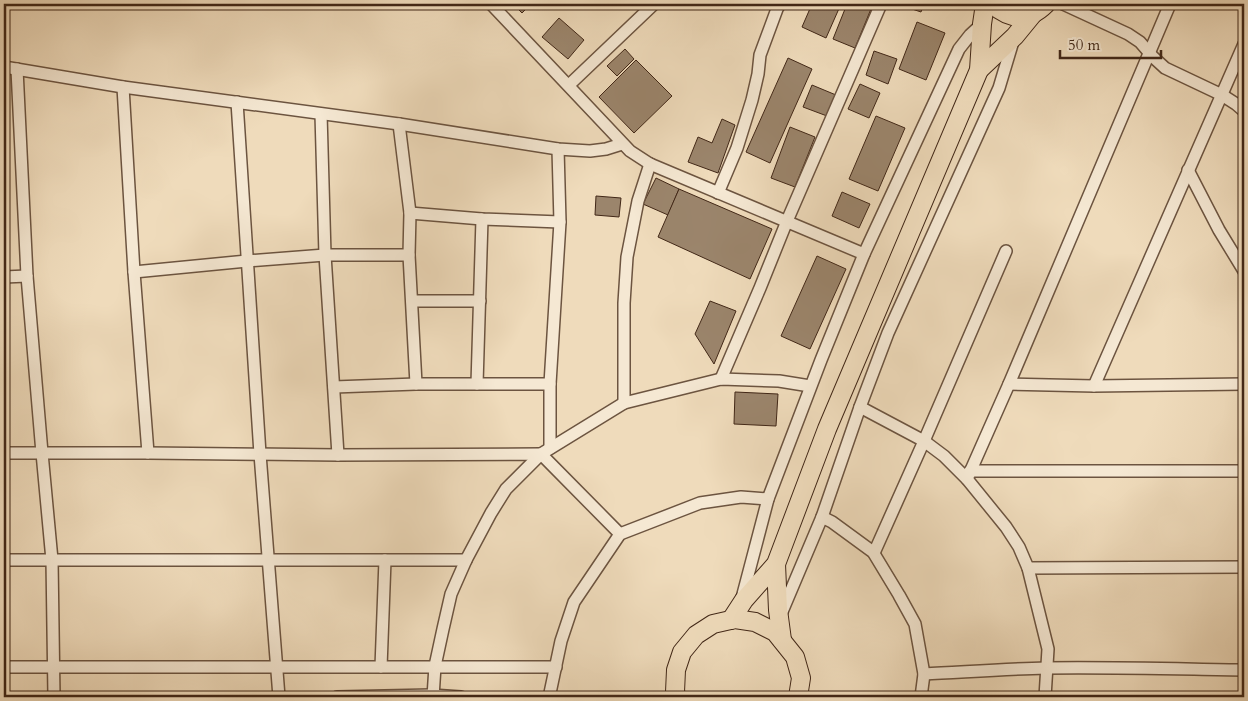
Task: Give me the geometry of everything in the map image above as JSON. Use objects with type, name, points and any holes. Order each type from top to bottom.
[{"type":"main road","points":[[677,697],[675,692],[676,670],[682,652],[696,635],[713,624],[735,614],[776,564],[827,429],[979,70],[985,4]]},
{"type":"main road","points":[[992,4],[1011,16],[1022,16],[1040,9]]},
{"type":"main road","points":[[979,70],[1040,9]]},
{"type":"main road","points":[[776,564],[782,640]]},
{"type":"main road","points":[[735,614],[735,620],[755,622],[775,632],[795,657],[801,678],[798,697]]},
{"type":"street","points":[[491,4],[630,151],[650,164],[864,254]]},
{"type":"street","points":[[569,86],[654,4]]},
{"type":"street","points":[[718,193],[752,100],[760,55],[780,4]]},
{"type":"street","points":[[721,379],[881,4]]},
{"type":"street","points":[[1063,4],[1128,34],[1140,42],[1158,62],[1172,72],[1222,95],[1244,111]]},
{"type":"street","points":[[968,475],[1009,384],[1170,4]]},
{"type":"street","points":[[735,614],[768,499],[810,386],[864,254],[959,49],[982,24]]},
{"type":"street","points":[[779,618],[822,517],[888,333],[999,88],[1015,36]]},
{"type":"street","points":[[1094,386],[1244,44]]},
{"type":"street","points":[[4,67],[123,87],[399,124],[558,149],[590,151],[622,144]]},
{"type":"street","points":[[17,69],[27,276],[52,560],[54,697]]},
{"type":"street","points":[[123,87],[134,272],[148,453]]},
{"type":"street","points":[[237,102],[260,454],[279,697]]},
{"type":"street","points":[[322,114],[325,255],[338,455]]},
{"type":"street","points":[[399,124],[410,213],[409,255],[416,384]]},
{"type":"street","points":[[558,149],[560,222],[545,451],[620,534]]},
{"type":"street","points":[[624,404],[624,303],[627,258],[638,201],[650,164]]},
{"type":"street","points":[[1188,170],[1219,230],[1244,270]]},
{"type":"street","points":[[410,213],[482,219],[560,222]]},
{"type":"street","points":[[477,384],[482,219]]},
{"type":"street","points":[[874,553],[1006,251]]},
{"type":"street","points":[[134,272],[247,260],[325,255],[409,255]]},
{"type":"street","points":[[4,277],[27,276]]},
{"type":"street","points":[[412,301],[480,301]]},
{"type":"street","points":[[433,696],[435,666],[451,594],[466,560],[506,489],[545,451],[624,404],[721,379],[779,380],[810,386]]},
{"type":"street","points":[[334,387],[416,384],[550,384]]},
{"type":"street","points":[[1009,384],[1094,386],[1244,384]]},
{"type":"street","points":[[860,407],[924,441],[968,475],[1019,547],[1028,568],[1048,649],[1045,697]]},
{"type":"street","points":[[4,453],[338,455],[545,451]]},
{"type":"street","points":[[968,475],[1244,471]]},
{"type":"street","points":[[550,697],[561,642],[574,602],[620,534],[700,503],[741,497],[768,499]]},
{"type":"street","points":[[822,517],[832,522],[874,553],[915,624],[924,674],[921,697]]},
{"type":"street","points":[[4,560],[466,560]]},
{"type":"street","points":[[381,667],[385,560]]},
{"type":"street","points":[[1028,568],[1244,567]]},
{"type":"street","points":[[4,667],[556,667]]},
{"type":"street","points":[[924,674],[1047,668],[1199,668],[1244,670]]},
{"type":"street","points":[[337,697],[461,697]]},
{"type":"building","points":[[513,4],[531,4],[522,13]]},
{"type":"building","points":[[812,4],[841,4],[826,38],[802,27]]},
{"type":"building","points":[[847,4],[873,4],[855,48],[833,39]]},
{"type":"building","points":[[897,4],[924,4],[921,12]]},
{"type":"building","points":[[559,18],[584,40],[568,59],[542,37]]},
{"type":"building","points":[[917,22],[945,33],[926,80],[899,69]]},
{"type":"building","points":[[625,49],[634,59],[617,76],[607,66]]},
{"type":"building","points":[[874,51],[897,59],[888,84],[866,75]]},
{"type":"building","points":[[788,58],[812,69],[770,163],[746,152]]},
{"type":"building","points":[[636,60],[672,96],[634,133],[599,97]]},
{"type":"building","points":[[860,84],[880,93],[869,118],[848,109]]},
{"type":"building","points":[[812,85],[836,95],[827,116],[803,107]]},
{"type":"building","points":[[876,116],[905,128],[878,191],[849,179]]},
{"type":"building","points":[[722,119],[735,125],[718,173],[688,162],[698,137],[712,143]]},
{"type":"building","points":[[790,127],[815,137],[795,187],[771,178]]},
{"type":"building","points":[[656,178],[679,189],[668,215],[643,204]]},
{"type":"building","points":[[679,189],[772,229],[750,279],[658,237]]},
{"type":"building","points":[[842,192],[870,204],[859,228],[832,216]]},
{"type":"building","points":[[596,196],[621,198],[619,217],[595,215]]},
{"type":"building","points":[[817,256],[846,269],[810,349],[781,336]]},
{"type":"building","points":[[710,301],[736,311],[714,364],[695,334]]},
{"type":"building","points":[[735,392],[778,394],[776,426],[734,424]]}]
